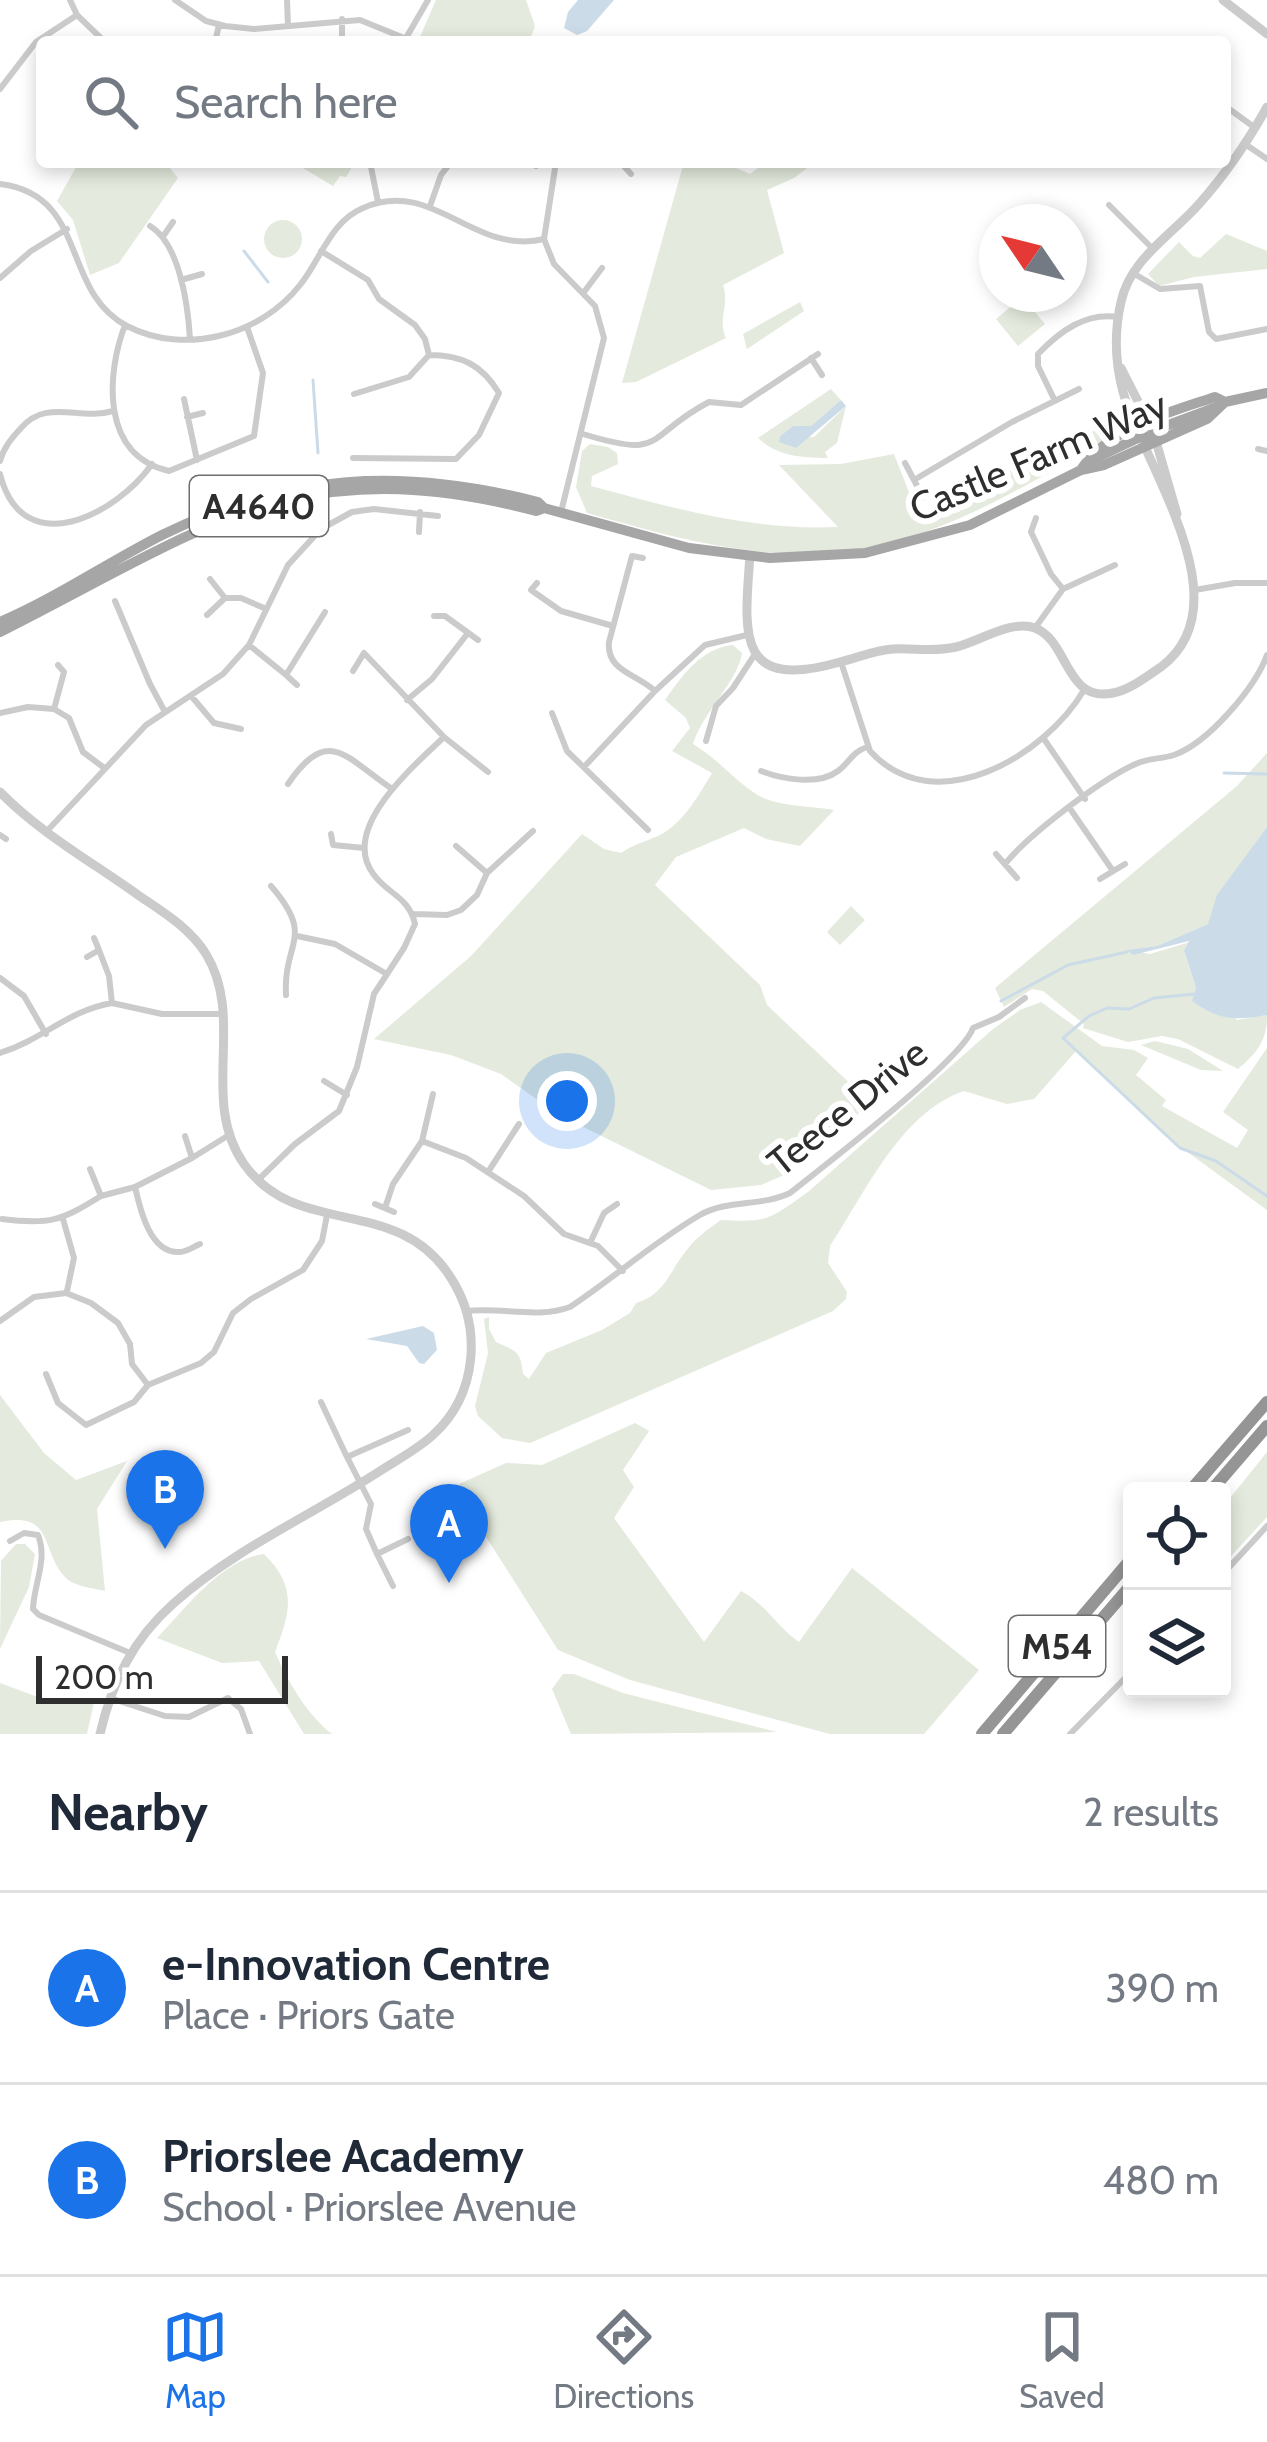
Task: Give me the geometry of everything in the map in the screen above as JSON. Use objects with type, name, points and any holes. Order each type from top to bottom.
[{"type":"highway","points":[[1198,1482],[1267,1402]]},
{"type":"highway","points":[[1219,1482],[1267,1426]]},
{"type":"highway","name":"M54","points":[[982,1734],[1123,1569]]},
{"type":"highway","name":"M54","points":[[1004,1734],[1127,1590]]},
{"type":"main road","name":"Castle Farm Way","points":[[0,622],[183,525],[232,505],[304,486],[374,478],[441,481],[520,497],[689,548],[750,556],[837,557],[916,542],[970,525],[1084,466],[1104,465],[1146,434],[1207,419],[1222,404],[1267,393]]},
{"type":"main road","points":[[1146,434],[1215,397],[1222,404]]},
{"type":"main road","name":"Castle Farm Way","points":[[0,632],[188,532],[284,499],[386,488],[454,493],[536,511],[544,508]]},
{"type":"street","points":[[70,0],[77,15],[99,36]]},
{"type":"street","points":[[175,0],[220,25],[254,29],[342,19],[374,24],[401,36]]},
{"type":"street","points":[[286,0],[288,26]]},
{"type":"street","points":[[412,36],[428,0]]},
{"type":"street","points":[[1223,0],[1267,34]]},
{"type":"street","points":[[45,36],[77,15]]},
{"type":"street","points":[[342,19],[342,36]]},
{"type":"street","points":[[217,36],[220,25]]},
{"type":"street","points":[[0,89],[36,42]]},
{"type":"street","points":[[1231,161],[1267,107]]},
{"type":"street","points":[[1231,110],[1254,127]]},
{"type":"street","points":[[1244,143],[1267,159]]},
{"type":"street","points":[[371,168],[378,202]]},
{"type":"street","points":[[430,206],[447,168]]},
{"type":"street","points":[[555,168],[544,238],[554,264],[584,292],[600,318],[604,338],[561,512]]},
{"type":"street","points":[[626,168],[631,174]]},
{"type":"street","points":[[750,556],[747,635],[755,655],[765,664],[786,670],[819,669],[892,649],[955,648],[1012,628],[1035,628],[1056,646],[1076,682],[1085,689],[1113,693],[1148,676],[1178,653],[1192,629],[1195,590],[1180,531],[1118,362],[1118,317],[1133,273],[1226,168]]},
{"type":"street","points":[[0,184],[40,198],[67,229],[91,292],[125,325],[190,340],[247,326],[298,288],[352,213],[378,202],[430,206],[487,236],[518,244],[544,238]]},
{"type":"street","points":[[1109,205],[1154,250]]},
{"type":"street","points":[[164,235],[173,222]]},
{"type":"street","points":[[150,226],[164,235],[181,280],[190,340]]},
{"type":"street","points":[[0,278],[67,229]]},
{"type":"street","points":[[321,251],[368,280],[379,299],[415,325],[429,355]]},
{"type":"street","points":[[584,292],[602,268]]},
{"type":"street","points":[[1133,273],[1160,289],[1200,286],[1209,332],[1216,339],[1267,329]]},
{"type":"street","points":[[181,280],[202,274]]},
{"type":"street","points":[[1055,401],[1038,366],[1039,354],[1082,321],[1100,314],[1118,317]]},
{"type":"street","points":[[125,325],[111,369],[113,411],[128,444],[152,464],[176,470],[248,441],[257,429],[263,374],[247,326]]},
{"type":"street","points":[[354,394],[409,377],[429,355]]},
{"type":"street","points":[[353,458],[456,459],[478,435],[499,393],[488,375],[451,356],[429,355]]},
{"type":"street","points":[[583,434],[642,446],[709,402],[742,405],[814,357],[822,375]]},
{"type":"street","points":[[914,481],[1012,422],[1079,389]]},
{"type":"street","points":[[184,399],[197,460]]},
{"type":"street","points":[[0,461],[7,443],[37,413],[51,410],[82,416],[113,411]]},
{"type":"street","points":[[187,417],[203,413]]},
{"type":"street","points":[[905,463],[922,497]]},
{"type":"street","points":[[0,474],[6,491],[26,514],[60,525],[85,519],[122,496],[152,464]]},
{"type":"street","points":[[47,831],[146,725],[223,674],[249,645],[288,565],[321,529],[352,512],[438,516]]},
{"type":"street","points":[[419,532],[420,512]]},
{"type":"street","points":[[1036,518],[1030,532],[1064,589]]},
{"type":"street","points":[[620,554],[643,558]]},
{"type":"street","points":[[632,556],[608,656],[656,691]]},
{"type":"street","points":[[1035,628],[1064,589],[1115,565]]},
{"type":"street","points":[[1101,570],[1107,582]]},
{"type":"street","points":[[210,579],[225,598]]},
{"type":"street","points":[[1195,590],[1267,583]]},
{"type":"street","points":[[524,598],[534,587],[561,611],[613,626]]},
{"type":"street","points":[[207,615],[225,598],[241,598],[264,608]]},
{"type":"street","points":[[115,601],[166,712]]},
{"type":"street","points":[[286,674],[325,612]]},
{"type":"street","points":[[434,616],[445,616],[478,640]]},
{"type":"street","points":[[407,700],[432,679],[468,634]]},
{"type":"street","points":[[583,767],[705,645],[747,635]]},
{"type":"street","points":[[249,645],[297,685]]},
{"type":"street","points":[[352,671],[364,653],[445,737],[488,772]]},
{"type":"street","points":[[706,741],[716,706],[755,655]]},
{"type":"street","points":[[1005,864],[1034,834],[1141,761],[1180,752],[1241,701],[1267,655]]},
{"type":"street","points":[[841,662],[867,747],[914,778],[938,782],[994,769],[1044,739],[1063,724],[1085,689]]},
{"type":"street","points":[[54,709],[64,672],[58,665]]},
{"type":"street","points":[[192,697],[214,723],[241,729]]},
{"type":"street","points":[[0,713],[28,707],[54,709],[69,718],[83,752],[103,767]]},
{"type":"street","points":[[552,713],[567,752],[648,830]]},
{"type":"street","points":[[556,728],[569,723]]},
{"type":"street","points":[[258,1180],[339,1111],[347,1095],[368,1015],[386,973],[412,934],[413,914],[371,872],[364,848],[378,810],[392,790],[445,737]]},
{"type":"street","points":[[1044,739],[1084,799]]},
{"type":"street","points":[[761,771],[775,776],[830,776],[842,770],[854,751],[867,747]]},
{"type":"street","points":[[288,784],[307,756],[324,750],[339,753],[392,790]]},
{"type":"street","points":[[775,776],[777,763]]},
{"type":"street","points":[[0,794],[191,935],[208,956],[224,1013],[220,1104],[229,1135],[258,1180],[299,1207],[369,1220],[418,1241],[449,1274],[467,1312],[472,1360],[468,1378],[451,1414],[433,1436],[200,1581],[158,1618],[130,1653],[108,1698],[100,1734]]},
{"type":"street","points":[[1071,808],[1113,871]]},
{"type":"street","points":[[413,914],[447,915],[461,910],[477,895],[487,872],[531,833],[535,844]]},
{"type":"street","points":[[327,854],[333,845],[331,834]]},
{"type":"street","points":[[333,845],[364,848]]},
{"type":"street","points":[[457,846],[487,872]]},
{"type":"street","points":[[996,854],[1017,878]]},
{"type":"street","points":[[1100,879],[1124,864]]},
{"type":"street","points":[[272,886],[294,914],[296,936],[286,995]]},
{"type":"street","points":[[296,936],[335,944],[386,973]]},
{"type":"street","points":[[94,938],[110,976],[112,1003]]},
{"type":"street","points":[[87,957],[99,950]]},
{"type":"street","points":[[0,978],[24,996],[46,1034]]},
{"type":"street","name":"Teece Drive","points":[[467,1312],[554,1313],[570,1307],[701,1214],[731,1204],[774,1201],[790,1193],[930,1077],[969,1041],[973,1028],[1025,998]]},
{"type":"street","points":[[0,1053],[46,1034],[75,1013],[112,1003],[162,1014],[224,1013]]},
{"type":"street","points":[[324,1081],[347,1095]]},
{"type":"street","points":[[385,1208],[393,1184],[422,1141],[433,1094]]},
{"type":"street","points":[[488,1172],[519,1124]]},
{"type":"street","points":[[2,1219],[36,1224],[64,1219],[101,1196],[135,1187],[229,1135]]},
{"type":"street","points":[[185,1136],[192,1157]]},
{"type":"street","points":[[422,1141],[488,1172],[524,1196],[564,1234],[590,1243],[623,1271]]},
{"type":"street","points":[[90,1169],[101,1196]]},
{"type":"street","points":[[135,1187],[143,1223],[166,1248],[180,1252],[200,1244]]},
{"type":"street","points":[[375,1204],[394,1212]]},
{"type":"street","points":[[590,1243],[604,1213],[617,1204]]},
{"type":"street","points":[[46,1374],[58,1403],[86,1425],[134,1402],[148,1384],[201,1364],[214,1352],[233,1313],[303,1270],[322,1241],[327,1215]]},
{"type":"street","points":[[64,1219],[74,1258],[67,1293]]},
{"type":"street","points":[[0,1321],[34,1298],[67,1293],[91,1303],[118,1323],[130,1344],[132,1364],[148,1384]]},
{"type":"street","points":[[321,1402],[371,1504],[366,1529],[393,1586]]},
{"type":"street","points":[[347,1457],[408,1430]]},
{"type":"street","points":[[1231,1565],[1267,1526]]},
{"type":"street","points":[[10,1541],[24,1533],[38,1535],[44,1551],[33,1609],[39,1615],[130,1653]]},
{"type":"street","points":[[377,1554],[408,1539]]},
{"type":"street","points":[[1070,1734],[1123,1680]]},
{"type":"street","points":[[108,1698],[165,1716],[189,1717],[228,1698],[241,1708],[250,1734]]},
{"type":"shaded area","points":[[436,0],[526,0],[535,26],[531,36],[420,36]]},
{"type":"shaded area","points":[[76,168],[170,168],[178,178],[119,263],[90,275],[73,220],[57,201]]},
{"type":"shaded area","points":[[303,168],[351,168],[333,186]]},
{"type":"shaded area","points":[[682,168],[736,168],[750,174],[758,168],[807,168],[767,190],[784,253],[723,285],[726,338],[636,382],[622,383]]},
{"type":"shaded area","points":[[283,220],[296,226],[302,239],[296,252],[283,258],[270,252],[264,239],[270,226]]},
{"type":"shaded area","points":[[1226,234],[1267,251],[1267,269],[1159,286],[1148,274],[1179,242],[1200,258]]},
{"type":"shaded area","points":[[800,302],[804,311],[747,349],[743,334]]},
{"type":"shaded area","points":[[1004,312],[1035,312],[1045,324],[1018,346],[996,319]]},
{"type":"shaded area","points":[[831,389],[841,400],[810,427],[793,426],[780,436],[814,437],[846,406],[837,443],[825,452],[828,458],[782,452],[758,438]]},
{"type":"shaded area","points":[[1125,416],[1123,430],[997,501],[930,530],[862,549],[792,554],[688,540],[587,513],[576,487],[582,451],[590,444],[617,453],[618,464],[592,476],[591,486],[744,522],[838,527],[779,465],[841,464],[894,454],[918,515]]},
{"type":"shaded area","points":[[733,645],[742,653],[739,664],[693,744],[764,798],[834,810],[800,846],[766,839],[744,828],[676,857],[655,885],[760,985],[767,1005],[875,1107],[867,1107],[791,1172],[761,1185],[711,1190],[559,1115],[501,1074],[451,1055],[374,1039],[471,956],[582,834],[604,849],[621,853],[667,831],[682,817],[712,773],[672,751],[690,728],[686,718],[665,700],[702,657]]},
{"type":"shaded area","points":[[1267,753],[1267,827],[1225,886],[1208,924],[1157,946],[1128,950],[1150,954],[1190,942],[1184,952],[1196,988],[1237,1020],[1267,1015],[1263,1039],[1245,1063],[1238,1069],[1178,1039],[1162,1036],[1128,1042],[1083,1028],[1084,1024],[1043,991],[1032,989],[1004,1007],[995,988],[1237,786]]},
{"type":"shaded area","points":[[851,906],[865,920],[840,945],[827,932]]},
{"type":"shaded area","points":[[1041,1002],[1102,1046],[1134,1050],[1148,1058],[1136,1075],[1166,1100],[1162,1106],[1237,1148],[1248,1130],[1223,1112],[1267,1048],[1267,1210],[1164,1135],[1076,1051],[1034,1099],[1007,1104],[964,1091],[921,1117],[903,1135],[830,1246],[828,1263],[847,1292],[833,1311],[530,1443],[502,1438],[478,1416],[475,1406],[488,1353],[484,1319],[489,1317],[496,1342],[519,1356],[529,1379],[546,1353],[602,1330],[655,1293],[693,1242],[721,1220],[768,1217],[808,1192],[993,1029]]},
{"type":"shaded area","points":[[1155,1041],[1188,1049],[1223,1071],[1201,1070],[1141,1045]]},
{"type":"shaded area","points":[[0,1395],[44,1453],[76,1480],[127,1461],[97,1509],[105,1591],[67,1579],[39,1528],[30,1522],[0,1522]]},
{"type":"shaded area","points":[[635,1423],[649,1431],[623,1470],[634,1487],[614,1518],[704,1642],[741,1591],[799,1642],[852,1568],[979,1670],[924,1734],[830,1734],[630,1680],[558,1650],[462,1499],[459,1484],[506,1463],[542,1465]]},
{"type":"shaded area","points":[[1267,1452],[1267,1517],[1231,1556],[1231,1497]]},
{"type":"shaded area","points":[[16,1544],[25,1544],[35,1554],[29,1587],[0,1649],[1,1561]]},
{"type":"shaded area","points":[[264,1554],[282,1578],[288,1601],[275,1652],[299,1696],[332,1734],[304,1734],[259,1661],[222,1663],[157,1638],[219,1575]]},
{"type":"shaded area","points":[[563,1674],[777,1732],[571,1734],[552,1689]]},
{"type":"shaded area","points":[[0,1683],[51,1702],[95,1698],[87,1734],[0,1734]]},
{"type":"water","points":[[578,0],[614,0],[587,31],[577,35],[564,28]]},
{"type":"water","points":[[841,400],[846,406],[796,448],[779,442],[793,426],[811,426]]},
{"type":"water","points":[[1267,827],[1267,1015],[1228,1017],[1192,1001],[1196,988],[1184,951],[1189,941],[1133,955],[1127,950],[1157,946],[1208,924],[1217,895]]},
{"type":"water","points":[[423,1326],[434,1333],[437,1350],[424,1364],[407,1346],[366,1339]]},
{"type":"waterway","points":[[244,251],[268,282]]},
{"type":"waterway","points":[[313,380],[318,453]]},
{"type":"waterway","points":[[1224,773],[1267,774]]},
{"type":"waterway","points":[[1001,1001],[1068,965],[1127,952]]},
{"type":"waterway","points":[[1194,994],[1154,998],[1129,1009],[1107,1008],[1063,1038],[1180,1148],[1216,1161],[1267,1196]]},
{"type":"place","name":"Priorslee Academy","points":[[165,1549]]},
{"type":"place","name":"e-Innovation Centre","points":[[449,1583]]}]
